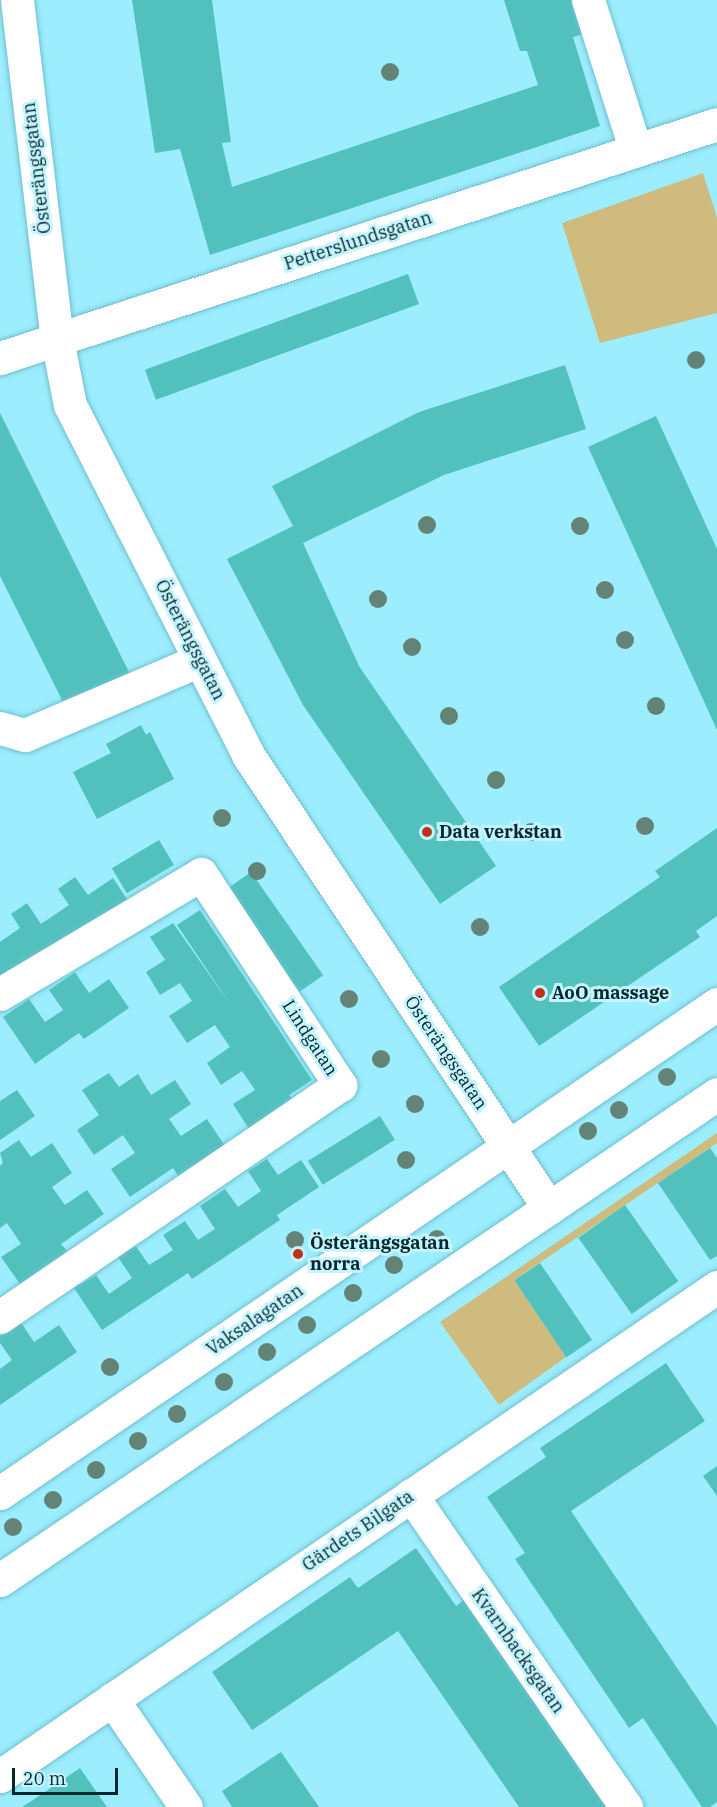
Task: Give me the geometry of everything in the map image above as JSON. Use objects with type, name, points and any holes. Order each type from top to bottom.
[{"type":"street","name":"Österängsgatan","points":[[17,0],[57,339],[70,405],[248,755],[549,1209]]},
{"type":"street","points":[[588,0],[636,151]]},
{"type":"street","name":"Petterslundsgatan","points":[[0,358],[717,124]]},
{"type":"street","points":[[0,728],[25,735],[200,660]]},
{"type":"street","name":"Lindgatan","points":[[0,994],[201,874],[340,1085],[0,1317]]},
{"type":"street","name":"Vaksalagatan","points":[[0,1493],[717,1004]]},
{"type":"street","points":[[0,1580],[717,1094]]},
{"type":"street","name":"Gärdets Bilgata","points":[[0,1776],[411,1495],[716,1291]]},
{"type":"street","name":"Kvarnbacksgatan","points":[[411,1495],[626,1807]]},
{"type":"street","points":[[112,1699],[186,1807]]},
{"type":"shaded area","points":[[703,173],[717,218],[717,313],[600,343],[562,223]]},
{"type":"shaded area","points":[[717,1133],[717,1143],[514,1280],[566,1357],[499,1405],[440,1322]]},
{"type":"building","points":[[132,0],[212,0],[231,142],[222,143],[232,187],[538,85],[527,51],[520,51],[504,0],[581,0],[592,31],[573,37],[600,126],[210,255],[180,149],[155,153]]},
{"type":"building","points":[[408,274],[419,304],[156,400],[145,370]]},
{"type":"building","points":[[565,365],[586,429],[444,475],[303,543],[359,666],[496,866],[440,904],[303,705],[227,559],[293,526],[272,486],[419,412]]},
{"type":"building","points":[[0,413],[130,674],[65,706],[0,576]]},
{"type":"building","points":[[656,416],[717,549],[717,730],[588,447]]},
{"type":"building","points":[[141,725],[146,735],[150,732],[174,779],[97,819],[73,772],[111,753],[106,744]]},
{"type":"building","points":[[717,828],[717,916],[696,931],[700,937],[539,1046],[499,987],[660,877],[655,871]]},
{"type":"building","points":[[159,840],[174,865],[127,893],[112,868]]},
{"type":"building","points":[[251,872],[323,975],[300,992],[227,889]]},
{"type":"building","points":[[75,877],[88,895],[113,878],[133,908],[0,980],[0,942],[20,928],[11,914],[27,903],[41,924],[69,905],[58,889]]},
{"type":"building","points":[[200,910],[312,1080],[289,1095],[293,1100],[249,1129],[233,1104],[255,1090],[242,1071],[221,1085],[207,1063],[230,1047],[215,1025],[187,1043],[169,1016],[192,1001],[180,983],[160,995],[146,972],[165,960],[150,937],[173,923],[230,1004],[177,925]]},
{"type":"building","points":[[75,972],[89,993],[109,979],[129,1008],[84,1039],[79,1033],[35,1064],[3,1017],[29,999],[45,1022],[63,1010],[49,990]]},
{"type":"building","points":[[109,1073],[119,1087],[138,1074],[151,1095],[175,1080],[191,1104],[169,1119],[181,1136],[207,1119],[225,1146],[179,1177],[173,1168],[130,1197],[111,1169],[135,1153],[123,1135],[94,1155],[77,1130],[99,1115],[82,1090]]},
{"type":"building","points":[[17,1090],[35,1116],[0,1140],[0,1101]]},
{"type":"building","points":[[380,1116],[395,1140],[323,1185],[308,1161]]},
{"type":"building","points":[[19,1140],[31,1157],[52,1143],[72,1173],[52,1187],[65,1205],[87,1190],[104,1214],[61,1244],[67,1251],[20,1284],[1,1257],[21,1244],[7,1223],[0,1228],[0,1166],[3,1163],[0,1153]]},
{"type":"building","points":[[710,1148],[717,1158],[717,1256],[710,1260],[658,1183]]},
{"type":"building","points":[[267,1159],[278,1175],[301,1160],[319,1187],[277,1215],[280,1220],[192,1279],[188,1273],[102,1330],[74,1288],[96,1275],[109,1294],[132,1278],[118,1257],[135,1245],[149,1265],[173,1250],[163,1235],[185,1221],[198,1240],[215,1229],[200,1206],[225,1189],[238,1207],[261,1191],[248,1171]]},
{"type":"building","points":[[625,1205],[678,1281],[632,1314],[578,1238]]},
{"type":"building","points":[[540,1263],[592,1340],[566,1357],[514,1280]]},
{"type":"building","points":[[20,1321],[34,1342],[59,1325],[77,1352],[0,1405],[0,1369],[12,1360],[0,1343],[0,1335]]},
{"type":"building","points":[[666,1363],[705,1421],[571,1511],[717,1727],[717,1802],[710,1807],[702,1807],[643,1718],[629,1728],[515,1559],[525,1553],[487,1497],[546,1457],[540,1448]]},
{"type":"building","points":[[717,1466],[717,1496],[703,1476]]},
{"type":"building","points":[[416,1548],[456,1606],[464,1600],[606,1807],[519,1807],[398,1631],[252,1730],[212,1672],[350,1577],[358,1588]]},
{"type":"building","points":[[281,1752],[319,1807],[232,1807],[222,1791]]},
{"type":"building","points":[[80,1768],[107,1807],[22,1807],[33,1800]]},
{"type":"place","name":"Data verkstan","points":[[427,832]]},
{"type":"place","name":"AoO massage","points":[[540,993]]},
{"type":"place","name":"Österängsgatan norra","points":[[298,1254]]}]
